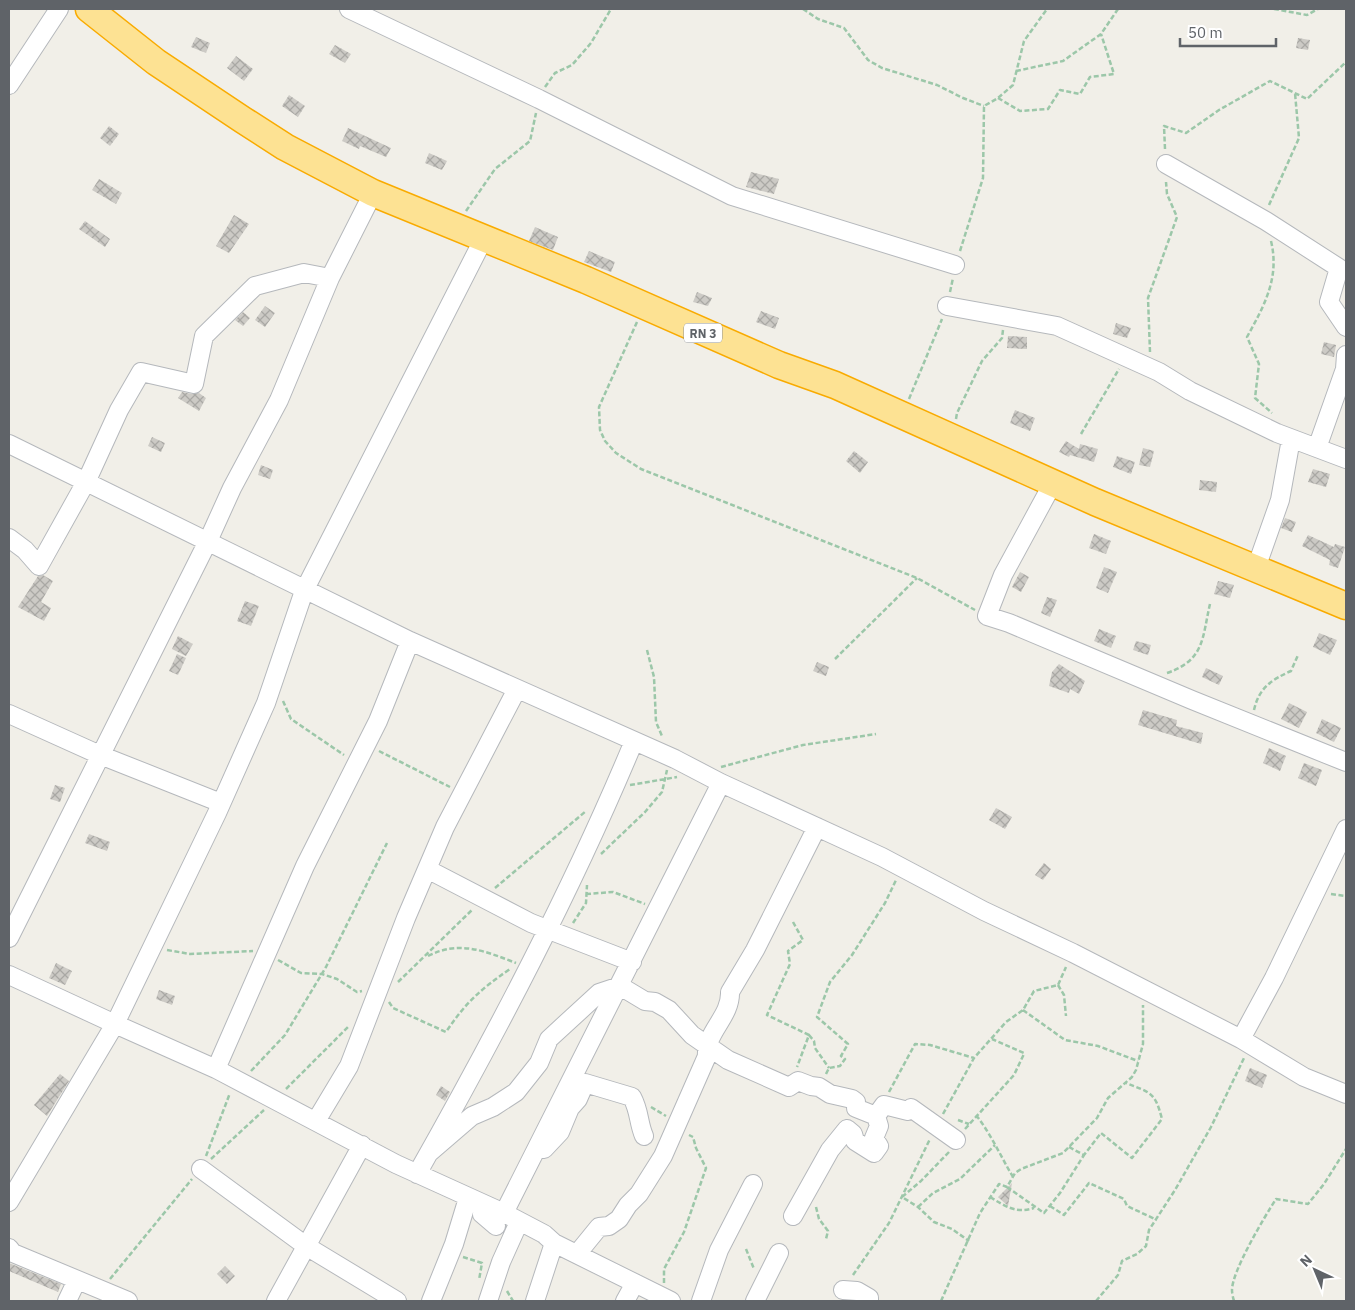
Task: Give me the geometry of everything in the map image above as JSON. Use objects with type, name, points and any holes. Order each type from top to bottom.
[{"type":"highway","name":"RN 3","points":[[89,9],[156,62],[243,120],[285,147],[373,193],[484,238],[780,365],[835,385],[1053,483],[1346,606]]},
{"type":"street","points":[[9,85],[59,9]]},
{"type":"street","points":[[348,9],[539,99],[732,196],[955,265]]},
{"type":"street","points":[[1166,164],[1266,221],[1339,268],[1330,302],[1346,326]]},
{"type":"street","points":[[9,938],[208,541],[232,488],[279,400],[330,278],[373,193]]},
{"type":"street","points":[[9,1202],[115,1024],[163,928],[266,702],[304,591],[484,238]]},
{"type":"street","points":[[9,538],[39,566],[87,480],[119,410],[141,372],[194,384],[204,336],[254,286],[304,273],[330,278]]},
{"type":"street","points":[[947,306],[1057,326],[1126,357],[1284,436],[1346,459]]},
{"type":"street","points":[[1317,448],[1345,369],[1346,355]]},
{"type":"street","points":[[1256,568],[1280,500],[1284,436]]},
{"type":"street","points":[[10,449],[87,480],[304,591],[410,641],[634,741],[902,868],[1246,1042],[1304,1077],[1346,1094]]},
{"type":"street","points":[[1053,483],[1003,575],[987,616],[1009,623],[1152,684],[1346,762]]},
{"type":"street","points":[[216,1069],[305,866],[378,721],[410,641]]},
{"type":"street","points":[[316,1121],[349,1066],[373,1002],[445,827],[517,688]]},
{"type":"street","points":[[9,714],[100,755],[221,803]]},
{"type":"street","points":[[417,1174],[547,929],[595,833],[634,741]]},
{"type":"street","points":[[489,1299],[515,1244],[508,1215],[721,783]]},
{"type":"street","points":[[577,1254],[599,1226],[609,1226],[619,1219],[628,1204],[639,1194],[663,1156],[676,1122],[688,1102],[707,1056],[707,1047],[723,1019],[730,1000],[730,992],[755,950],[817,827]]},
{"type":"street","points":[[1246,1042],[1346,829]]},
{"type":"street","points":[[427,869],[485,897],[531,923],[632,962]]},
{"type":"street","points":[[9,974],[216,1069],[417,1174],[508,1215],[544,1234],[554,1243],[664,1300]]},
{"type":"street","points":[[429,1152],[472,1116],[493,1107],[516,1092],[539,1063],[549,1039],[599,993],[620,986],[645,1001],[655,1002],[669,1010],[678,1022],[707,1047],[753,1072],[789,1087],[798,1081],[819,1087],[830,1094],[852,1099],[856,1102],[856,1108],[880,1111],[908,1111],[911,1108],[956,1140]]},
{"type":"street","points":[[508,1215],[549,1141],[560,1132],[570,1108],[578,1099],[585,1083],[632,1097],[639,1111],[640,1126],[644,1136]]},
{"type":"street","points":[[793,1216],[830,1150],[847,1129],[853,1134],[855,1141],[874,1153],[879,1146],[874,1138],[880,1111]]},
{"type":"street","points":[[276,1301],[362,1145]]},
{"type":"street","points":[[200,1169],[306,1246],[397,1301]]},
{"type":"street","points":[[701,1301],[719,1250],[753,1184]]},
{"type":"street","points":[[431,1301],[450,1253],[476,1201]]},
{"type":"street","points":[[541,1299],[554,1243]]},
{"type":"street","points":[[9,1248],[13,1252],[128,1301]]},
{"type":"street","points":[[755,1301],[779,1253]]},
{"type":"street","points":[[67,1301],[77,1280]]},
{"type":"street","points":[[625,1301],[635,1284]]},
{"type":"street","points":[[843,1290],[857,1291],[869,1298],[869,1301]]},
{"type":"path","points":[[455,226],[495,169],[530,141],[539,99],[555,73],[572,66],[591,44],[611,9]]},
{"type":"path","points":[[804,9],[818,19],[844,28],[868,60],[882,68],[937,85],[984,106]]},
{"type":"path","points":[[984,106],[998,98],[1014,84],[1024,41],[1047,9]]},
{"type":"path","points":[[1016,71],[1063,61],[1102,34],[1118,9]]},
{"type":"path","points":[[1274,9],[1307,15],[1318,9]]},
{"type":"path","points":[[998,98],[1020,111],[1048,109],[1060,90],[1080,94],[1090,77],[1114,74],[1102,34]]},
{"type":"path","points":[[1284,436],[1275,415],[1255,398],[1259,364],[1247,337],[1268,299],[1275,256],[1264,214],[1299,138],[1295,93]]},
{"type":"path","points":[[903,414],[947,306],[955,265],[983,178],[984,106]]},
{"type":"path","points":[[644,306],[599,407],[600,430],[605,441],[616,453],[641,468],[917,578],[987,616]]},
{"type":"path","points":[[955,439],[957,413],[982,361],[1002,338],[1004,316]]},
{"type":"path","points":[[1081,434],[1126,357]]},
{"type":"path","points":[[835,658],[917,578]]},
{"type":"path","points":[[1152,684],[1166,673],[1183,668],[1199,652],[1210,604]]},
{"type":"path","points":[[1251,724],[1257,696],[1270,680],[1291,671],[1298,655]]},
{"type":"path","points":[[614,787],[700,772],[803,745],[876,734]]},
{"type":"path","points":[[373,1002],[385,995],[425,958],[485,897],[593,805]]},
{"type":"path","points":[[200,1169],[240,1081],[285,1035],[326,967],[387,843]]},
{"type":"path","points":[[829,1068],[840,1066],[845,1059],[841,1056],[848,1044],[816,1017],[830,982],[852,955],[886,902],[902,868]]},
{"type":"path","points":[[586,894],[613,892],[658,909]]},
{"type":"path","points":[[793,922],[803,940],[788,951],[790,964],[768,1015],[809,1035],[814,1041],[815,1048],[829,1068]]},
{"type":"path","points":[[425,958],[440,950],[474,948],[518,964]]},
{"type":"path","points":[[1058,985],[1064,995],[1066,1016]]},
{"type":"path","points":[[1007,1186],[1012,1177],[1021,1169],[1058,1156],[1069,1147],[1097,1118],[1108,1098],[1126,1083],[1136,1070],[1143,1044],[1142,988]]},
{"type":"path","points":[[1023,1010],[1065,1040],[1098,1046],[1138,1061]]},
{"type":"path","points":[[101,1290],[200,1169],[275,1100],[352,1023]]},
{"type":"path","points":[[789,1087],[809,1035]]},
{"type":"path","points":[[968,1241],[952,1229],[934,1222],[918,1207],[902,1197],[934,1167],[969,1124],[1014,1075],[1024,1053],[992,1039]]},
{"type":"path","points":[[1096,1301],[1118,1275],[1122,1261],[1137,1254],[1146,1246],[1149,1230],[1157,1220],[1211,1127],[1246,1042]]},
{"type":"path","points":[[880,1111],[890,1087],[915,1044],[945,1049],[974,1058]]},
{"type":"path","points":[[819,1087],[829,1068]]},
{"type":"path","points":[[941,1301],[968,1241],[990,1197],[999,1184],[1007,1186],[1034,1208],[1044,1213],[1073,1176],[1084,1155],[1101,1133],[1132,1158],[1162,1119],[1157,1099],[1146,1091],[1126,1083]]},
{"type":"path","points":[[632,1097],[676,1122],[693,1137],[706,1168],[684,1232],[664,1269],[664,1300]]},
{"type":"path","points":[[976,1116],[987,1129],[1012,1177]]},
{"type":"path","points":[[958,1120],[969,1124]]},
{"type":"path","points":[[918,1207],[933,1193],[960,1180],[995,1145]]},
{"type":"path","points":[[1069,1147],[1084,1155]]},
{"type":"path","points":[[1234,1301],[1232,1289],[1244,1256],[1263,1218],[1276,1199],[1308,1204],[1324,1184],[1346,1149]]},
{"type":"path","points":[[1050,1206],[1064,1216],[1089,1183],[1124,1199],[1127,1206],[1157,1220]]},
{"type":"path","points":[[806,1190],[813,1199],[818,1219],[828,1231],[826,1239]]},
{"type":"path","points":[[990,1197],[1009,1209],[1027,1210],[1034,1208]]},
{"type":"path","points":[[746,1249],[763,1283]]},
{"type":"path","points":[[450,1253],[482,1263],[478,1278],[480,1286],[489,1299]]},
{"type":"building","points":[[196,37],[210,43],[206,53],[191,47]]},
{"type":"building","points":[[1298,38],[1310,40],[1308,50],[1296,48]]},
{"type":"building","points":[[335,45],[351,54],[345,63],[329,54]]},
{"type":"building","points":[[236,56],[253,69],[244,81],[227,68]]},
{"type":"building","points":[[289,95],[305,106],[298,117],[282,106]]},
{"type":"building","points":[[109,126],[119,134],[110,146],[100,138]]},
{"type":"building","points":[[348,128],[391,148],[386,157],[360,146],[359,149],[342,141]]},
{"type":"building","points":[[429,153],[447,161],[442,170],[425,163]]},
{"type":"building","points":[[751,172],[779,179],[774,194],[746,187]]},
{"type":"building","points":[[99,179],[122,193],[116,204],[92,190]]},
{"type":"building","points":[[234,215],[249,224],[229,253],[216,246]]},
{"type":"building","points":[[85,221],[110,239],[105,247],[79,229]]},
{"type":"building","points":[[535,227],[558,237],[553,250],[529,241]]},
{"type":"building","points":[[589,251],[615,262],[611,272],[584,262]]},
{"type":"building","points":[[697,292],[712,298],[708,306],[693,302]]},
{"type":"building","points":[[265,306],[275,313],[265,327],[255,320]]},
{"type":"building","points":[[761,311],[779,318],[775,329],[756,322]]},
{"type":"building","points":[[243,312],[250,318],[243,326],[235,320]]},
{"type":"building","points":[[1116,323],[1131,328],[1127,338],[1113,334]]},
{"type":"building","points":[[1008,336],[1027,337],[1027,349],[1007,348]]},
{"type":"building","points":[[1324,342],[1336,345],[1334,357],[1321,354]]},
{"type":"building","points":[[182,392],[199,393],[206,398],[199,411],[178,398]]},
{"type":"building","points":[[1015,410],[1035,418],[1030,431],[1010,423]]},
{"type":"building","points":[[152,437],[165,443],[161,452],[148,446]]},
{"type":"building","points":[[1066,441],[1079,449],[1080,444],[1098,449],[1094,462],[1070,455],[1069,457],[1059,452]]},
{"type":"building","points":[[1143,448],[1154,451],[1150,467],[1139,465]]},
{"type":"building","points":[[854,451],[868,462],[860,473],[846,461]]},
{"type":"building","points":[[1117,456],[1135,462],[1131,474],[1113,467]]},
{"type":"building","points":[[261,465],[273,470],[270,479],[258,475]]},
{"type":"building","points":[[1313,469],[1330,474],[1326,487],[1308,482]]},
{"type":"building","points":[[1200,480],[1217,482],[1216,492],[1199,490]]},
{"type":"building","points":[[1285,518],[1296,522],[1292,532],[1281,528]]},
{"type":"building","points":[[1094,534],[1111,541],[1106,554],[1089,548]]},
{"type":"building","points":[[1308,535],[1334,547],[1335,544],[1345,547],[1338,568],[1329,565],[1330,560],[1302,546]]},
{"type":"building","points":[[1104,567],[1117,572],[1108,593],[1096,588]]},
{"type":"building","points":[[1020,572],[1029,577],[1021,592],[1012,587]]},
{"type":"building","points":[[43,575],[53,581],[41,602],[51,608],[44,621],[18,607],[38,576]]},
{"type":"building","points":[[1218,581],[1234,585],[1230,598],[1214,594]]},
{"type":"building","points":[[1047,597],[1057,600],[1050,617],[1041,613]]},
{"type":"building","points":[[245,601],[259,606],[251,626],[237,621]]},
{"type":"building","points":[[1099,629],[1116,636],[1111,648],[1094,641]]},
{"type":"building","points":[[1319,633],[1337,640],[1330,655],[1313,647]]},
{"type":"building","points":[[178,636],[193,644],[186,656],[172,649]]},
{"type":"building","points":[[1136,641],[1151,645],[1148,655],[1133,650]]},
{"type":"building","points":[[177,654],[186,658],[178,675],[169,671]]},
{"type":"building","points":[[817,662],[829,667],[826,676],[813,671]]},
{"type":"building","points":[[1059,664],[1085,681],[1079,694],[1070,689],[1069,693],[1049,686],[1052,672]]},
{"type":"building","points":[[1206,668],[1223,676],[1219,685],[1202,677]]},
{"type":"building","points":[[1289,703],[1307,712],[1299,728],[1281,719]]},
{"type":"building","points":[[1143,710],[1177,720],[1176,726],[1203,733],[1201,744],[1138,725]]},
{"type":"building","points":[[1322,719],[1341,728],[1334,742],[1316,733]]},
{"type":"building","points":[[1269,748],[1286,756],[1280,771],[1263,763]]},
{"type":"building","points":[[1304,763],[1322,770],[1316,786],[1298,778]]},
{"type":"building","points":[[55,785],[65,788],[60,802],[50,799]]},
{"type":"building","points":[[996,808],[1012,817],[1005,829],[989,820]]},
{"type":"building","points":[[89,834],[110,842],[107,851],[85,843]]},
{"type":"building","points":[[1044,863],[1051,869],[1043,880],[1035,875]]},
{"type":"building","points":[[56,963],[72,971],[65,985],[49,978]]},
{"type":"building","points":[[159,990],[175,996],[172,1005],[156,999]]},
{"type":"building","points":[[1250,1068],[1267,1075],[1262,1088],[1245,1081]]},
{"type":"building","points":[[60,1074],[69,1081],[47,1116],[34,1105]]},
{"type":"building","points":[[441,1086],[450,1092],[445,1101],[436,1095]]},
{"type":"building","points":[[1012,1183],[1008,1206],[998,1197]]},
{"type":"building","points":[[9,1263],[61,1284],[58,1292],[9,1271]]},
{"type":"building","points":[[225,1266],[235,1276],[227,1284],[217,1274]]}]
